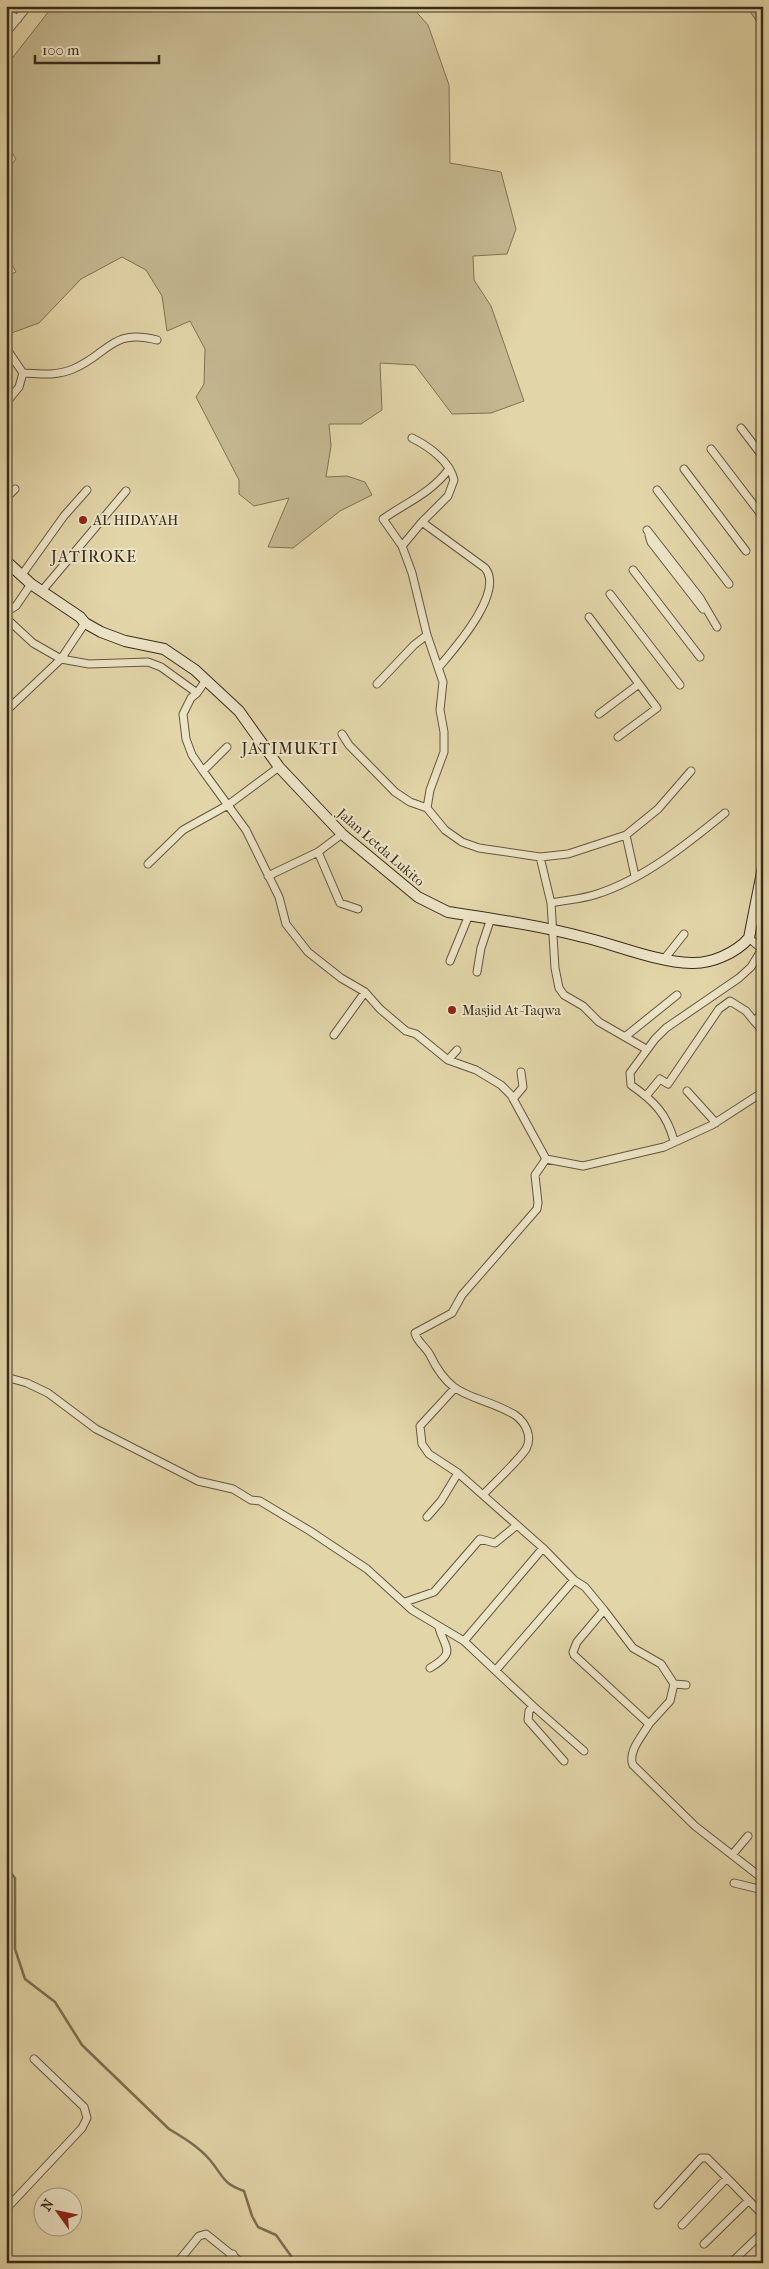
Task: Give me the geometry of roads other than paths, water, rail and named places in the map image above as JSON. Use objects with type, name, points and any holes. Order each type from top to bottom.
[{"type":"street","points":[[6,33],[28,6]]},
{"type":"street","points":[[6,12],[18,18]]},
{"type":"street","points":[[23,373],[59,373],[73,369],[109,344],[133,335],[157,340]]},
{"type":"street","points":[[6,348],[23,373]]},
{"type":"street","points":[[6,403],[19,387],[23,373]]},
{"type":"street","points":[[741,428],[763,457]]},
{"type":"street","points":[[402,546],[422,522],[441,504],[453,488],[454,480],[449,469],[426,445],[412,438]]},
{"type":"street","points":[[712,449],[763,517]]},
{"type":"street","points":[[427,808],[430,790],[444,752],[444,732],[440,710],[443,682],[427,634],[412,573],[402,546],[383,519],[426,492],[441,480],[449,469]]},
{"type":"street","points":[[684,469],[746,551]]},
{"type":"street","points":[[6,498],[15,489]]},
{"type":"street","points":[[21,576],[64,516],[87,490]]},
{"type":"street","points":[[657,490],[729,584]]},
{"type":"street","points":[[41,592],[126,491]]},
{"type":"street","points":[[422,522],[487,570],[490,577],[490,587],[482,608],[458,645],[439,667]]},
{"type":"street","points":[[707,613],[700,598],[647,530],[657,549],[695,601],[717,627]]},
{"type":"street","name":"Jalan Letda Lukito","points":[[6,562],[41,592],[80,617],[85,623],[124,641],[164,649],[183,661],[239,711],[279,767],[342,834],[418,897],[448,912],[553,929],[691,963],[708,962],[743,945],[749,938]]},
{"type":"street","points":[[633,570],[700,657]]},
{"type":"street","points":[[6,612],[16,606],[31,584]]},
{"type":"street","points":[[610,594],[680,685]]},
{"type":"street","points":[[589,617],[657,708],[618,738]]},
{"type":"street","points":[[6,618],[33,643],[61,659],[89,664],[148,662],[161,667],[197,693]]},
{"type":"street","points":[[6,712],[61,659],[85,623]]},
{"type":"street","points":[[377,684],[427,634]]},
{"type":"street","points":[[206,680],[191,698],[183,714],[186,739],[192,755],[202,771],[246,830],[279,897],[286,924],[308,952],[341,978],[365,992],[390,1019],[406,1031],[416,1034],[448,1060],[487,1076],[501,1085],[513,1100],[546,1159]]},
{"type":"street","points":[[599,714],[639,684]]},
{"type":"street","points":[[342,734],[349,745],[395,792],[410,802],[427,808],[445,830],[462,842],[479,848],[540,857],[568,854],[626,835],[658,809],[691,771]]},
{"type":"street","points":[[202,771],[227,747]]},
{"type":"street","points":[[148,864],[183,830],[228,805],[279,767]]},
{"type":"street","points":[[551,903],[597,894],[635,876],[696,837],[725,813]]},
{"type":"street","points":[[268,876],[318,852],[342,834]]},
{"type":"street","points":[[626,835],[635,876]]},
{"type":"street","points":[[318,852],[340,903],[358,909]]},
{"type":"street","points":[[540,857],[551,903],[556,980],[559,988],[564,995],[583,1006],[599,1022],[646,1049]]},
{"type":"street","points":[[674,1142],[670,1123],[665,1115],[646,1096],[631,1085],[630,1073],[646,1049],[666,1028],[739,978],[751,967],[763,949],[749,938],[763,867]]},
{"type":"street","points":[[450,961],[468,915]]},
{"type":"street","points":[[477,972],[481,948],[491,918]]},
{"type":"street","points":[[665,958],[684,934]]},
{"type":"street","points":[[334,1035],[365,992]]},
{"type":"street","points":[[626,1036],[677,995]]},
{"type":"street","points":[[646,1096],[660,1079],[668,1084],[719,1008],[730,1001],[746,1011],[763,1031]]},
{"type":"street","points":[[754,1022],[763,1013]]},
{"type":"street","points":[[448,1060],[457,1050]]},
{"type":"street","points":[[513,1100],[523,1087],[521,1072]]},
{"type":"street","points":[[688,1091],[716,1123]]},
{"type":"street","points":[[546,1159],[583,1166],[664,1147],[716,1123],[763,1092]]},
{"type":"street","points":[[483,1495],[526,1448],[528,1433],[523,1421],[509,1412],[454,1389],[441,1376],[429,1354],[416,1338],[415,1333],[452,1313],[462,1295],[537,1210],[535,1175],[546,1159]]},
{"type":"street","points":[[6,1377],[27,1383],[48,1393],[96,1429],[198,1481],[233,1489],[250,1500],[260,1501],[277,1510],[367,1570],[412,1610],[439,1628],[464,1641],[532,1706],[584,1751]]},
{"type":"street","points":[[454,1389],[420,1426],[422,1444],[429,1454],[458,1473],[544,1548],[574,1580],[585,1587],[633,1648],[661,1664],[674,1684],[670,1701],[650,1724],[634,1751],[632,1757],[633,1765],[695,1826],[763,1879]]},
{"type":"street","points":[[427,1517],[447,1493],[458,1473]]},
{"type":"street","points":[[405,1602],[434,1592],[480,1539],[495,1543],[517,1525]]},
{"type":"street","points":[[464,1641],[544,1548]]},
{"type":"street","points":[[496,1670],[574,1580]]},
{"type":"street","points":[[604,1610],[573,1648],[574,1655],[650,1724]]},
{"type":"street","points":[[430,1668],[438,1663],[446,1652],[448,1645],[439,1628]]},
{"type":"street","points":[[674,1684],[686,1685]]},
{"type":"street","points":[[532,1706],[527,1716],[528,1720],[564,1761]]},
{"type":"street","points":[[732,1855],[748,1836]]},
{"type":"street","points":[[734,1883],[763,1890]]},
{"type":"street","points":[[6,2210],[82,2128],[88,2118],[84,2108],[34,2058]]},
{"type":"street","points":[[658,2205],[701,2158],[707,2158],[763,2215]]},
{"type":"street","points":[[682,2225],[727,2178]]},
{"type":"street","points":[[704,2244],[748,2200]]},
{"type":"street","points":[[731,2263],[763,2232]]},
{"type":"street","points":[[177,2263],[202,2234],[210,2235],[242,2263]]},
{"type":"street","points":[[226,2263],[233,2254]]},
{"type":"waterway","points":[[6,1867],[15,1878],[15,1949],[25,1979],[55,2002],[82,2045],[169,2129],[206,2155],[227,2182],[244,2191],[252,2216],[258,2227],[276,2235],[296,2263]]},
{"type":"place","name":"AL HIDAYAH","points":[[83,520]]},
{"type":"place","name":"Masjid At-Taqwa","points":[[452,1010]]},
{"type":"district","name":"JATIROKE","points":[[94,556]]},
{"type":"district","name":"JATIMUKTI","points":[[290,748]]}]
